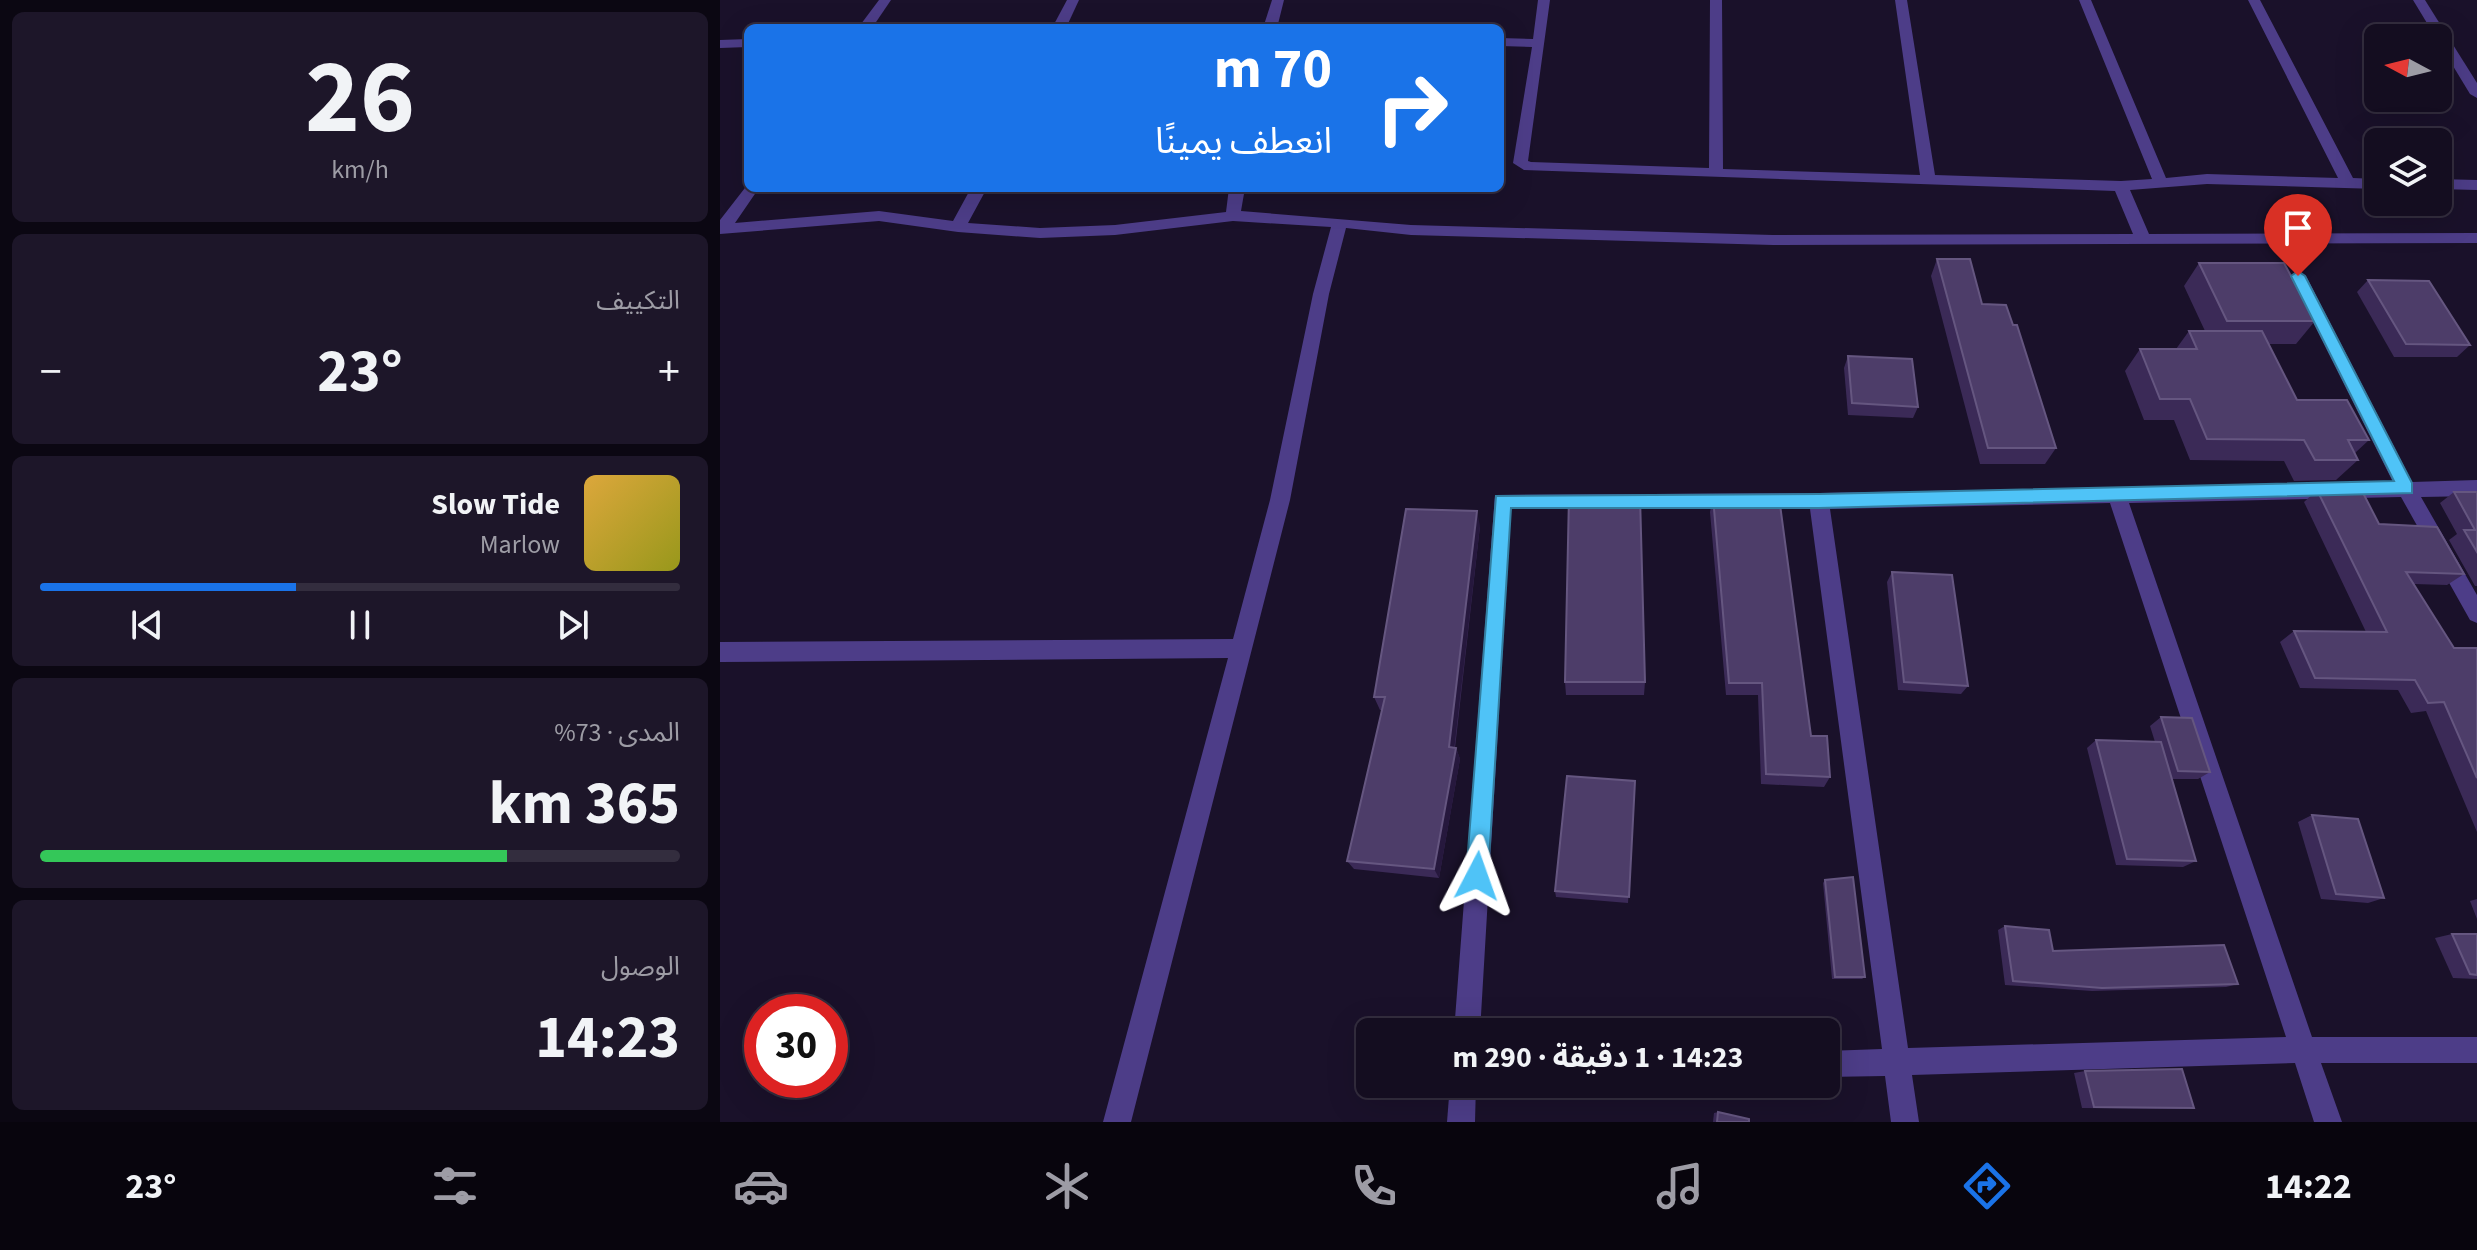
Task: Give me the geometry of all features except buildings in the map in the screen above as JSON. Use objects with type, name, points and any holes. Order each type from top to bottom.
[{"type":"street","points":[[868,24],[885,0]]},
{"type":"street","points":[[1061,24],[1073,0]]},
{"type":"street","points":[[1271,24],[1278,0]]},
{"type":"street","points":[[1544,0],[1522,165],[2121,186],[2160,181],[2364,184]]},
{"type":"street","points":[[1716,0],[1716,172]]},
{"type":"street","points":[[1901,0],[1928,178]]},
{"type":"street","points":[[2085,0],[2160,181]]},
{"type":"street","points":[[2254,0],[2348,183]]},
{"type":"street","points":[[2419,0],[2477,94]]},
{"type":"street","points":[[1504,42],[1539,43]]},
{"type":"street","points":[[720,44],[744,43]]},
{"type":"street","points":[[2452,184],[2477,185]]},
{"type":"street","points":[[2121,186],[2144,241]]},
{"type":"street","points":[[721,229],[748,192]]},
{"type":"street","points":[[958,227],[977,192]]},
{"type":"street","points":[[1233,216],[1236,192]]},
{"type":"street","points":[[721,229],[879,216],[958,227],[1068,233],[1233,216],[1340,222],[1411,230],[1773,240],[2477,238]]},
{"type":"street","points":[[1117,1122],[1280,500],[1318,309],[1340,222]]},
{"type":"street","points":[[2298,276],[2406,488],[2477,614]]},
{"type":"street","points":[[1468,1018],[1502,501],[1819,501],[2477,488]]},
{"type":"street","points":[[2117,496],[2328,1122]]},
{"type":"street","points":[[1819,501],[1905,1122]]},
{"type":"street","points":[[720,652],[1243,648]]},
{"type":"street","points":[[1840,1064],[2304,1050],[2477,1050]]},
{"type":"street","points":[[1461,1122],[1462,1098]]},
{"type":"route","points":[[1477,876],[1502,501],[1819,501],[2406,488],[2298,276]]}]
